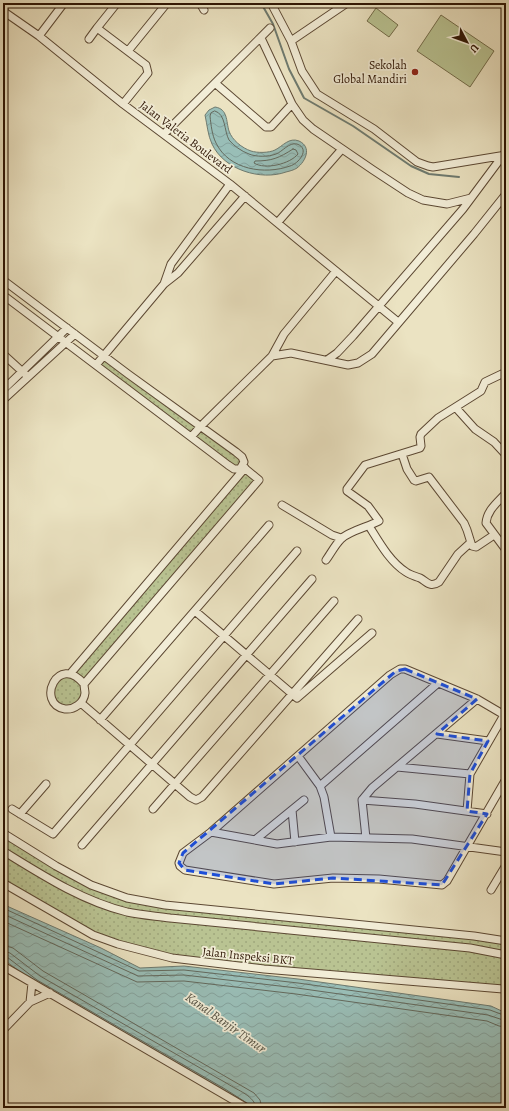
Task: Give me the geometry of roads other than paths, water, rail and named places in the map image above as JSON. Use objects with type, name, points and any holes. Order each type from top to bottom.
[{"type":"street","points":[[3,8],[7,3]]},
{"type":"street","points":[[39,36],[64,3]]},
{"type":"street","points":[[89,40],[117,3]]},
{"type":"street","points":[[128,51],[166,3]]},
{"type":"street","points":[[200,3],[204,10]]},
{"type":"street","points":[[271,3],[291,41],[302,71],[317,94],[369,126],[417,162],[433,167],[505,154]]},
{"type":"street","points":[[291,41],[347,3]]},
{"type":"street","name":"Jalan Valeria Boulevard","points":[[3,11],[39,36],[123,104],[230,184],[398,322]]},
{"type":"street","points":[[97,28],[146,65],[148,73],[123,104]]},
{"type":"street","points":[[164,134],[270,28]]},
{"type":"street","points":[[261,38],[292,104],[303,120],[313,129],[402,189],[423,200],[447,204],[471,198]]},
{"type":"street","points":[[215,83],[266,128],[271,127],[292,104]]},
{"type":"street","points":[[278,222],[342,149]]},
{"type":"street","points":[[327,360],[344,347],[471,198],[505,154]]},
{"type":"street","points":[[164,284],[171,264],[230,184]]},
{"type":"street","points":[[272,356],[291,353],[348,365],[358,363],[372,354],[506,194]]},
{"type":"street","points":[[96,365],[164,284],[178,274],[245,196]]},
{"type":"street","points":[[191,437],[272,356],[284,334],[336,271]]},
{"type":"street","points":[[3,280],[242,457],[244,462],[243,467],[70,674]]},
{"type":"street","points":[[3,295],[230,467],[240,469],[243,467]]},
{"type":"street","points":[[26,374],[58,336],[67,328]]},
{"type":"street","points":[[3,400],[6,388],[26,374],[75,334]]},
{"type":"street","points":[[3,354],[26,374]]},
{"type":"street","points":[[326,560],[341,538],[351,532],[378,522],[368,506],[348,492],[347,489],[365,465],[421,447],[421,434],[438,418],[481,390],[485,382],[506,372]]},
{"type":"street","points":[[454,408],[461,413],[475,429],[494,442],[506,455]]},
{"type":"street","points":[[402,454],[407,469],[415,481],[429,477],[464,523],[472,546],[476,547],[494,535]]},
{"type":"street","points":[[84,684],[259,480],[243,467]]},
{"type":"street","points":[[506,493],[490,510],[486,518],[486,523],[506,550]]},
{"type":"street","points":[[282,505],[332,535],[341,538]]},
{"type":"street","points":[[100,720],[269,525]]},
{"type":"street","points":[[369,526],[388,554],[405,571],[430,585],[434,585],[439,582],[458,554],[470,543]]},
{"type":"street","points":[[12,809],[53,834],[297,551]]},
{"type":"street","points":[[82,845],[312,579]]},
{"type":"street","points":[[154,809],[334,601]]},
{"type":"street","points":[[195,611],[297,698],[372,633]]},
{"type":"street","points":[[81,703],[190,798],[196,800],[202,797],[358,619]]},
{"type":"street","points":[[467,811],[470,774],[488,741],[505,715],[477,699],[405,669],[400,669],[211,832],[183,853],[179,863],[184,870],[274,884],[333,878],[379,879],[442,885],[447,881],[506,779]]},
{"type":"street","points":[[70,674],[78,677],[84,684],[85,694],[81,703],[73,708],[64,709],[56,705],[51,698],[50,689],[54,680],[61,675],[70,674]]},
{"type":"street","points":[[320,786],[438,684]]},
{"type":"street","points":[[366,838],[362,800],[372,788],[477,699]]},
{"type":"street","points":[[437,734],[488,741]]},
{"type":"street","points":[[298,756],[320,786],[324,797],[331,837]]},
{"type":"street","points":[[397,767],[470,774]]},
{"type":"street","points":[[20,814],[46,784]]},
{"type":"street","points":[[255,840],[304,800]]},
{"type":"street","points":[[362,800],[415,804],[487,814]]},
{"type":"street","points":[[292,810],[295,842]]},
{"type":"street","points":[[211,832],[277,844],[331,837],[412,839],[506,852]]},
{"type":"street","points":[[3,833],[56,866],[91,884],[127,898],[165,905],[474,936],[506,941]]},
{"type":"street","points":[[3,851],[50,880],[85,898],[127,912],[170,918],[470,948],[506,955]]},
{"type":"street","points":[[491,890],[506,865]]},
{"type":"street","name":"Jalan Inspeksi BKT","points":[[3,883],[93,935],[118,944],[172,958],[264,969],[497,988],[506,991]]},
{"type":"street","points":[[3,966],[246,1108]]},
{"type":"street","points":[[30,1002],[32,983]]},
{"type":"street","points":[[3,1030],[30,1002],[50,993]]},
{"type":"water","points":[[215,107],[222,110],[226,116],[230,134],[244,148],[256,152],[270,152],[286,142],[295,140],[299,141],[305,147],[306,154],[303,162],[295,169],[266,175],[255,174],[234,167],[225,161],[212,144],[205,115],[209,110]]},
{"type":"water","name":"Kanal Banjir Timur","points":[[3,903],[101,948],[140,968],[184,966],[298,979],[491,1006],[506,1013],[506,1108],[249,1108],[35,983],[3,959]]},
{"type":"waterway","points":[[261,3],[273,24],[289,69],[304,98],[353,126],[411,166],[429,174],[459,177]]},
{"type":"place","name":"Sekolah Global Mandiri","points":[[415,72]]}]
